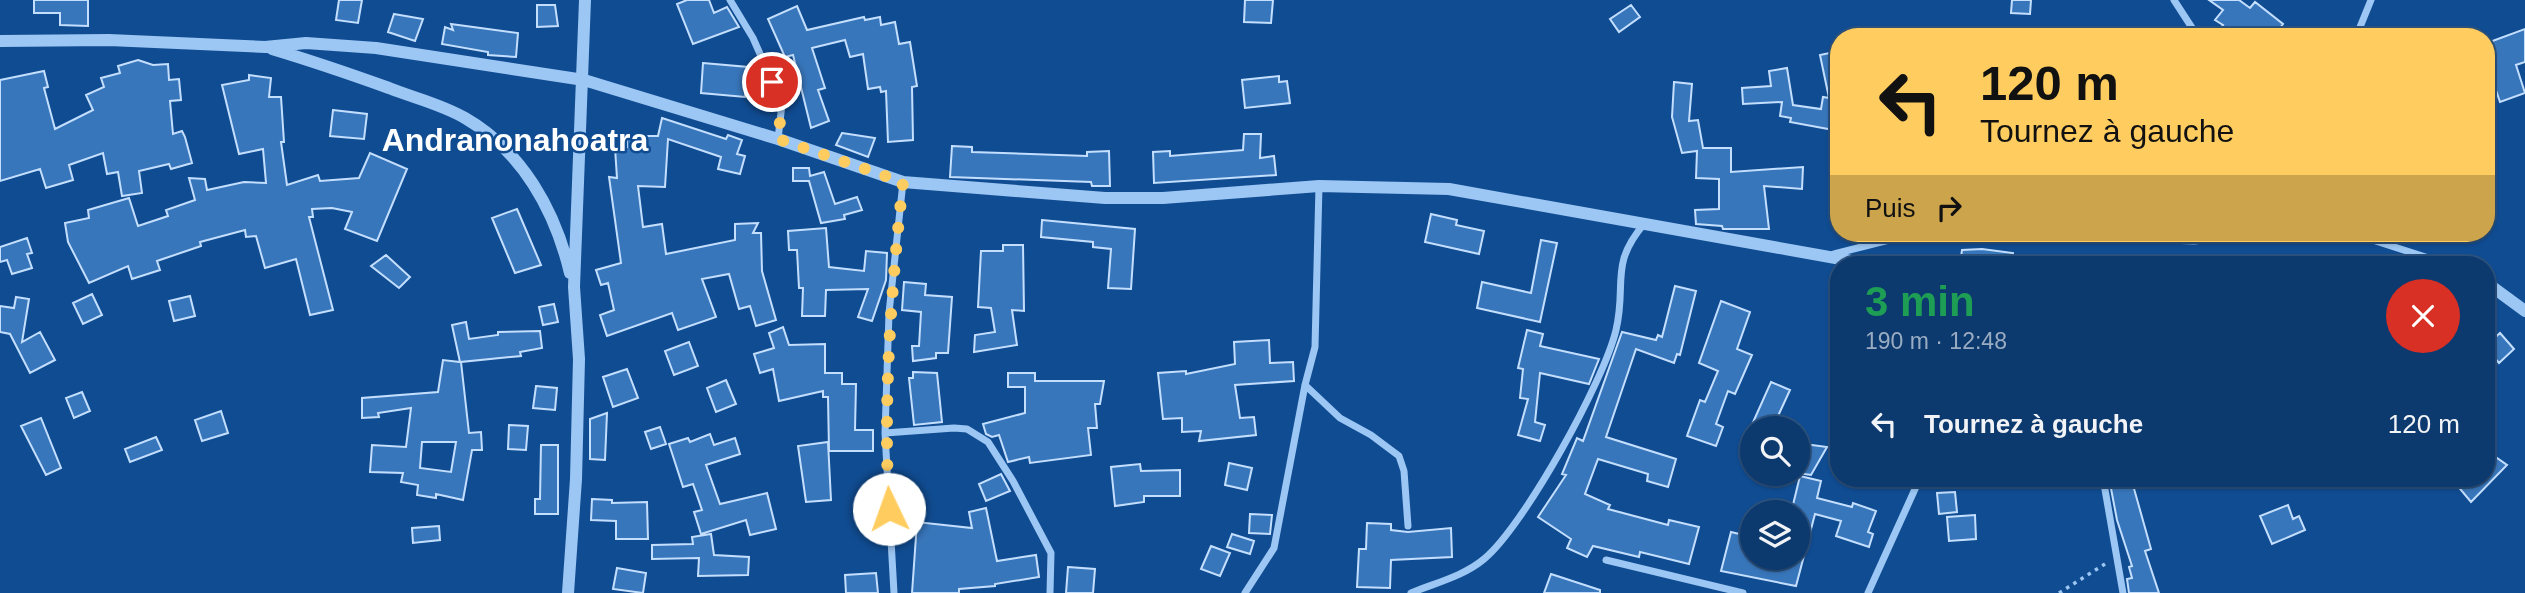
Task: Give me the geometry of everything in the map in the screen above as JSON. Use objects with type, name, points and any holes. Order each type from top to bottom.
[{"type":"street","points":[[568,593],[576,479],[579,359],[574,286],[585,0]]},
{"type":"street","points":[[730,0],[752,38],[782,104],[778,139]]},
{"type":"street","points":[[2174,0],[2192,28]]},
{"type":"street","points":[[2360,28],[2371,0]]},
{"type":"street","points":[[0,41],[108,40],[265,47],[306,43],[376,48],[583,79],[778,139],[903,182],[1116,198],[1163,198],[1319,186],[1449,189],[1834,256]]},
{"type":"street","points":[[265,47],[340,69],[438,105],[484,130],[519,163],[544,201],[562,242],[574,286]]},
{"type":"street","points":[[894,593],[885,433],[889,313],[903,182]]},
{"type":"street","points":[[1245,593],[1275,548],[1305,385],[1315,347],[1319,186]]},
{"type":"street","points":[[1411,593],[1469,569],[1484,559],[1506,535],[1536,493],[1576,421],[1610,351],[1617,328],[1623,258],[1627,244],[1644,224]]},
{"type":"street","points":[[1830,255],[1881,242]]},
{"type":"street","points":[[2379,242],[2422,256]]},
{"type":"street","points":[[2495,288],[2525,311]]},
{"type":"street","points":[[1305,385],[1340,418],[1371,435],[1399,456],[1404,471],[1408,526]]},
{"type":"street","points":[[885,433],[967,429],[988,442],[1013,481],[1051,553],[1050,593]]},
{"type":"street","points":[[1868,593],[1916,487]]},
{"type":"street","points":[[2104,487],[2123,593]]},
{"type":"street","points":[[1606,559],[1743,593]]},
{"type":"path","points":[[2059,593],[2116,558]]},
{"type":"building","points":[[34,0],[88,0],[88,26],[60,25],[60,13],[34,13]]},
{"type":"building","points":[[339,0],[362,0],[358,23],[336,20]]},
{"type":"building","points":[[687,0],[709,0],[714,13],[727,7],[739,27],[693,44],[677,4]]},
{"type":"building","points":[[1245,0],[1273,0],[1271,23],[1244,22]]},
{"type":"building","points":[[2012,0],[2031,0],[2030,14],[2011,13]]},
{"type":"building","points":[[2209,0],[2239,0],[2250,8],[2255,2],[2283,24],[2280,28],[2221,28],[2223,25],[2215,20],[2223,10]]},
{"type":"building","points":[[537,5],[555,5],[558,26],[537,27]]},
{"type":"building","points":[[1631,5],[1640,17],[1619,32],[1610,19]]},
{"type":"building","points":[[797,6],[807,30],[864,17],[865,20],[880,17],[881,25],[895,22],[899,44],[910,42],[917,86],[912,87],[913,140],[888,142],[886,91],[881,92],[880,87],[868,89],[863,54],[850,57],[845,40],[812,48],[825,88],[818,90],[829,121],[811,128],[793,55],[785,57],[768,19]]},
{"type":"building","points":[[394,14],[423,19],[415,41],[388,32]]},
{"type":"building","points":[[451,24],[518,33],[516,57],[488,55],[488,52],[442,44],[445,27],[453,30]]},
{"type":"building","points":[[2525,29],[2525,62],[2516,65],[2525,93],[2500,102],[2495,87],[2495,40]]},
{"type":"building","points":[[1830,53],[1830,129],[1790,122],[1791,118],[1780,116],[1782,102],[1743,104],[1742,88],[1771,86],[1769,71],[1787,68],[1793,105],[1821,109],[1823,97],[1829,98],[1820,55]]},
{"type":"building","points":[[138,60],[153,65],[168,64],[169,80],[179,79],[181,100],[170,101],[173,134],[182,131],[192,163],[171,169],[169,164],[139,171],[142,193],[122,196],[118,172],[107,174],[103,153],[69,165],[73,180],[46,188],[40,169],[0,181],[0,80],[44,71],[48,87],[44,88],[55,129],[93,110],[86,95],[104,87],[101,78],[120,73],[118,66]]},
{"type":"building","points":[[703,63],[748,67],[745,97],[701,93]]},
{"type":"building","points":[[249,75],[271,78],[269,97],[281,97],[284,142],[281,142],[287,185],[318,175],[320,181],[359,178],[370,153],[407,169],[377,241],[345,229],[352,212],[332,208],[312,209],[313,217],[309,217],[333,310],[310,315],[296,259],[265,268],[256,236],[246,237],[245,230],[200,242],[201,246],[157,261],[160,270],[132,279],[128,266],[89,283],[68,242],[65,223],[89,218],[88,210],[129,198],[138,226],[168,216],[166,210],[195,200],[189,178],[205,179],[207,190],[244,182],[266,183],[263,149],[239,154],[222,85],[249,80]]},
{"type":"building","points":[[1279,76],[1279,82],[1287,81],[1290,103],[1245,108],[1242,80]]},
{"type":"building","points":[[1674,82],[1692,84],[1689,121],[1698,120],[1703,148],[1731,148],[1731,172],[1803,167],[1802,189],[1764,186],[1769,229],[1723,229],[1722,226],[1696,224],[1695,210],[1719,209],[1719,179],[1696,178],[1697,151],[1682,153],[1672,117]]},
{"type":"building","points":[[333,110],[367,114],[364,139],[330,136]]},
{"type":"building","points":[[662,118],[726,139],[728,135],[742,140],[737,154],[745,156],[740,174],[718,169],[721,157],[668,139],[665,187],[638,186],[643,227],[662,224],[666,254],[735,240],[735,224],[758,223],[753,233],[761,233],[762,271],[776,320],[756,326],[750,306],[739,309],[729,274],[702,279],[716,317],[678,330],[672,313],[607,336],[600,315],[614,310],[608,283],[601,285],[596,270],[621,263],[609,177],[617,178],[615,148],[627,147],[627,136],[658,136]]},
{"type":"building","points":[[842,133],[875,138],[868,157],[836,145]]},
{"type":"building","points":[[1244,134],[1261,134],[1260,158],[1274,156],[1276,175],[1154,183],[1153,152],[1170,151],[1170,156],[1243,150]]},
{"type":"building","points":[[952,146],[972,147],[972,152],[1087,156],[1087,152],[1109,151],[1110,186],[1092,186],[1091,182],[950,177]]},
{"type":"building","points":[[793,168],[809,168],[810,176],[824,172],[835,204],[857,197],[862,210],[844,215],[845,219],[821,223],[809,181],[793,181]]},
{"type":"building","points":[[517,209],[541,265],[515,273],[492,218]]},
{"type":"building","points":[[1431,214],[1457,220],[1456,225],[1484,231],[1479,254],[1425,242]]},
{"type":"building","points":[[1042,220],[1135,229],[1131,289],[1108,288],[1111,249],[1093,247],[1093,242],[1041,237]]},
{"type":"building","points":[[826,228],[829,267],[864,271],[866,251],[887,253],[886,280],[872,321],[858,317],[868,289],[826,290],[825,316],[802,316],[803,288],[799,288],[797,250],[789,250],[788,231]]},
{"type":"building","points":[[27,238],[32,253],[27,254],[32,268],[12,274],[7,260],[0,262],[0,247]]},
{"type":"building","points":[[1541,240],[1557,243],[1540,322],[1477,308],[1482,282],[1531,293]]},
{"type":"building","points":[[1003,245],[1023,245],[1024,311],[1012,310],[1017,345],[974,352],[975,335],[995,332],[991,308],[978,307],[981,251],[1003,251]]},
{"type":"building","points":[[1982,249],[2013,253],[2013,256],[1961,256],[1962,250]]},
{"type":"building","points":[[386,255],[410,277],[399,288],[371,266]]},
{"type":"building","points":[[904,282],[926,284],[925,295],[952,297],[948,353],[936,353],[936,358],[913,361],[912,346],[919,346],[921,312],[902,310]]},
{"type":"building","points":[[1675,286],[1696,291],[1680,355],[1677,354],[1674,363],[1636,349],[1606,437],[1676,459],[1668,487],[1647,481],[1648,474],[1598,459],[1585,494],[1610,505],[1608,509],[1668,525],[1669,520],[1699,527],[1689,564],[1640,552],[1639,557],[1593,546],[1587,557],[1567,548],[1571,539],[1538,517],[1566,475],[1562,474],[1577,438],[1583,441],[1622,332],[1656,340],[1658,335],[1662,337]]},
{"type":"building","points":[[92,294],[102,315],[83,324],[73,303]]},
{"type":"building","points":[[190,296],[195,316],[174,321],[169,301]]},
{"type":"building","points":[[16,297],[29,299],[22,342],[40,332],[55,360],[30,373],[10,334],[0,332],[0,306],[14,308]]},
{"type":"building","points":[[1721,301],[1750,312],[1737,349],[1752,355],[1735,394],[1728,391],[1716,424],[1723,427],[1716,446],[1687,436],[1700,400],[1705,402],[1718,371],[1699,363]]},
{"type":"building","points":[[554,304],[558,322],[543,325],[539,307]]},
{"type":"building","points":[[466,322],[469,339],[498,335],[498,332],[540,331],[542,348],[520,352],[521,356],[461,362],[469,433],[481,432],[482,450],[472,450],[463,500],[436,494],[436,498],[417,495],[418,485],[401,482],[403,473],[370,472],[372,445],[406,447],[411,408],[378,413],[379,417],[362,418],[362,398],[438,392],[443,360],[460,362],[452,325]],"holes":[[[422,442],[456,442],[451,472],[420,468]]]},
{"type":"building","points":[[783,327],[789,345],[825,344],[825,373],[842,373],[842,384],[856,384],[855,430],[873,430],[873,451],[829,451],[828,397],[823,397],[823,391],[779,401],[773,369],[760,373],[754,354],[774,348],[769,333]]},
{"type":"building","points":[[1527,330],[1543,334],[1540,346],[1599,359],[1589,384],[1540,373],[1535,422],[1545,425],[1540,441],[1518,435],[1528,399],[1520,398],[1523,369],[1518,368]]},
{"type":"building","points":[[2500,333],[2514,349],[2499,363],[2495,358],[2495,338]]},
{"type":"building","points":[[1269,340],[1270,363],[1293,362],[1294,381],[1235,385],[1240,418],[1254,417],[1256,435],[1199,441],[1201,431],[1182,432],[1182,418],[1163,419],[1158,373],[1186,371],[1186,374],[1235,364],[1234,342]]},
{"type":"building","points":[[689,342],[698,366],[674,375],[665,351]]},
{"type":"building","points":[[627,369],[638,398],[613,407],[603,377]]},
{"type":"building","points":[[913,372],[937,373],[942,422],[914,425],[909,378],[913,378]]},
{"type":"building","points":[[1008,373],[1035,373],[1035,381],[1104,381],[1100,404],[1095,404],[1097,428],[1088,428],[1091,455],[1030,463],[1029,457],[1008,462],[999,435],[992,437],[986,434],[983,424],[1025,413],[1025,387],[1008,387]]},
{"type":"building","points":[[726,380],[736,404],[716,412],[707,388]]},
{"type":"building","points":[[1771,382],[1790,390],[1778,416],[1756,416]]},
{"type":"building","points":[[536,386],[557,388],[555,410],[533,408]]},
{"type":"building","points":[[82,392],[90,411],[74,418],[66,398]]},
{"type":"building","points":[[221,411],[228,433],[202,441],[195,420]]},
{"type":"building","points":[[607,413],[605,460],[590,459],[590,419]]},
{"type":"building","points":[[41,418],[61,468],[46,475],[21,426]]},
{"type":"building","points":[[509,425],[528,426],[526,450],[508,449]]},
{"type":"building","points":[[660,427],[666,444],[651,449],[645,432]]},
{"type":"building","points":[[710,434],[714,445],[735,438],[740,454],[706,465],[720,504],[767,493],[776,529],[750,535],[746,520],[701,534],[694,512],[702,510],[693,484],[683,487],[669,444],[688,438],[690,442]]},
{"type":"building","points":[[156,437],[162,450],[130,462],[125,449]]},
{"type":"building","points":[[828,442],[831,500],[806,502],[798,446]]},
{"type":"building","points":[[541,445],[558,445],[558,514],[535,514],[535,499],[540,499]]},
{"type":"building","points":[[1810,445],[1827,447],[1811,475]]},
{"type":"building","points":[[2495,457],[2507,465],[2495,477]]},
{"type":"building","points":[[1229,463],[1252,468],[1247,490],[1225,485]]},
{"type":"building","points":[[1140,464],[1141,471],[1180,470],[1180,496],[1144,496],[1144,502],[1115,506],[1111,467]]},
{"type":"building","points":[[1001,474],[1010,491],[986,501],[979,484]]},
{"type":"building","points":[[1810,478],[1821,481],[1817,498],[1852,507],[1853,503],[1876,511],[1868,532],[1873,534],[1869,547],[1836,536],[1841,521],[1815,514],[1810,533],[1810,500],[1794,500],[1798,486],[1810,486]]},
{"type":"building","points":[[2111,487],[2134,487],[2151,549],[2145,551],[2159,593],[2129,593],[2127,579],[2132,578],[2129,567],[2132,566],[2117,520]]},
{"type":"building","points":[[2458,487],[2486,487],[2471,502]]},
{"type":"building","points":[[1955,492],[1957,512],[1939,514],[1937,493]]},
{"type":"building","points":[[592,499],[612,500],[612,503],[647,502],[648,539],[616,539],[616,521],[591,520]]},
{"type":"building","points":[[2288,505],[2293,519],[2299,516],[2305,530],[2272,544],[2260,516]]},
{"type":"building","points":[[986,508],[997,561],[1036,555],[1039,577],[995,586],[959,589],[959,593],[912,593],[917,522],[972,528],[969,512]]},
{"type":"building","points":[[1250,514],[1272,515],[1270,534],[1249,533]]},
{"type":"building","points":[[1975,515],[1976,539],[1949,541],[1947,517]]},
{"type":"building","points":[[1367,523],[1391,524],[1391,530],[1408,532],[1451,528],[1452,557],[1391,560],[1390,588],[1357,587],[1359,549],[1366,549]]},
{"type":"building","points":[[439,526],[440,540],[413,543],[412,528]]},
{"type":"building","points":[[1731,532],[1740,534],[1740,570],[1800,570],[1796,586],[1721,571]]},
{"type":"building","points":[[711,534],[714,555],[749,557],[748,575],[698,576],[699,558],[652,559],[652,545],[693,544],[692,537]]},
{"type":"building","points":[[1232,534],[1254,541],[1250,554],[1227,547]]},
{"type":"building","points":[[1211,546],[1230,553],[1220,576],[1201,569]]},
{"type":"building","points":[[1068,567],[1095,569],[1093,593],[1066,593]]},
{"type":"building","points":[[617,568],[646,573],[643,593],[613,589]]},
{"type":"building","points":[[876,573],[878,593],[846,593],[845,575]]},
{"type":"building","points":[[1551,574],[1600,590],[1600,593],[1544,593]]},
{"type":"district","name":"Andranonahoatra","points":[[515,140]]},
{"type":"route","points":[[772,82],[782,104],[778,139],[903,182],[889,313],[885,433],[889,509]]}]
